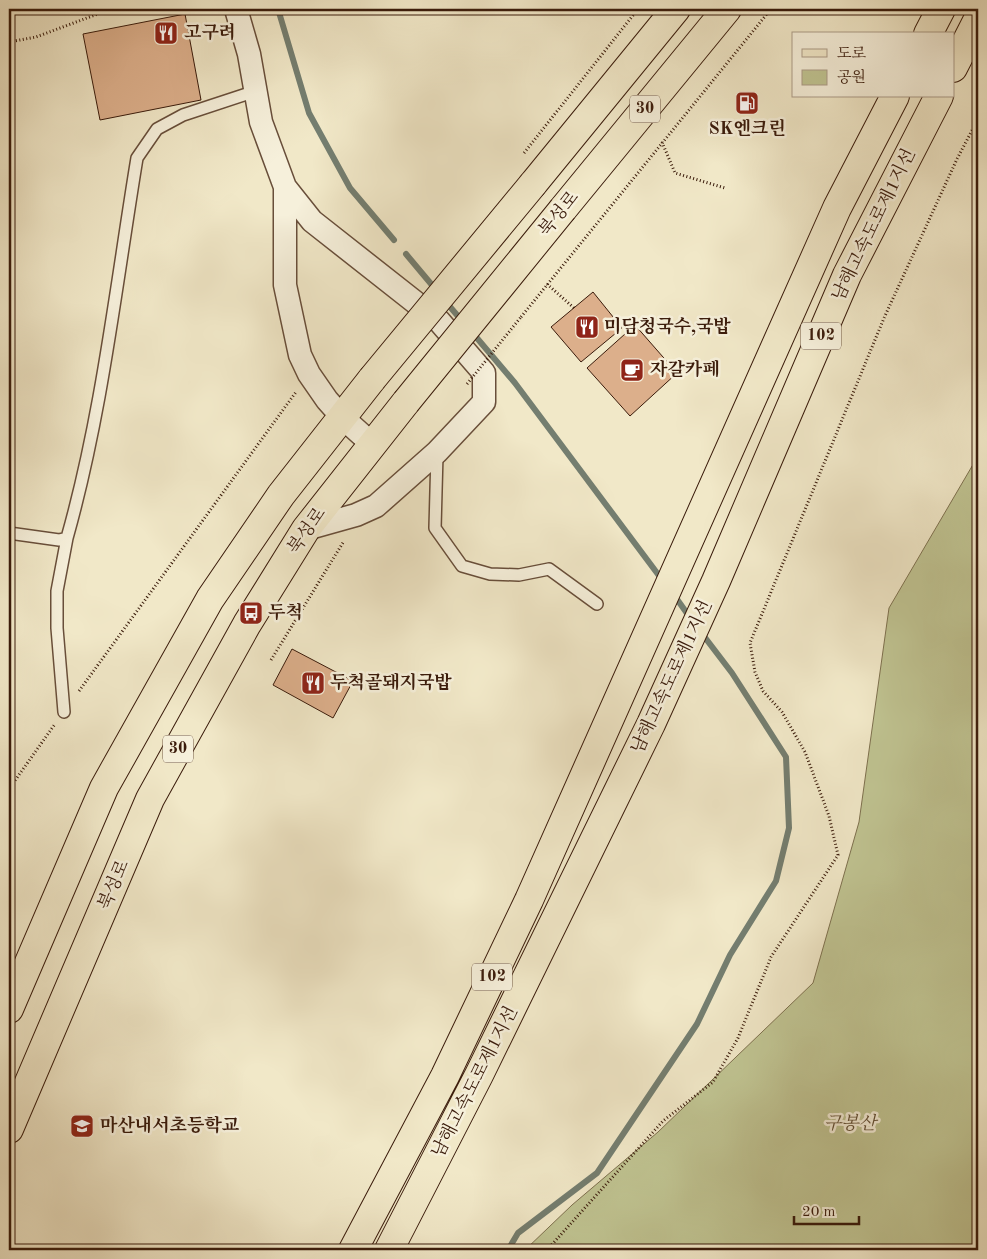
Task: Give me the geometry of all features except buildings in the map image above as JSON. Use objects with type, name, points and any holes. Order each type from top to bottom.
[{"type":"main road","name":"30","points":[[9,1009],[104,788],[210,599],[281,495],[372,379],[676,9]]},
{"type":"main road","name":"북성로","points":[[9,1129],[150,799],[247,624],[306,529],[406,402],[727,9]]},
{"type":"main road","points":[[929,32],[941,9]]},
{"type":"main road","points":[[954,66],[978,19]]},
{"type":"main road","name":"남해고속도로제1지선","points":[[353,1250],[445,1076],[529,900],[621,698],[838,208],[894,98]]},
{"type":"main road","name":"남해고속도로제1지선","points":[[389,1250],[479,1075],[651,724],[716,581],[847,275],[938,98]]},
{"type":"street","points":[[236,9],[249,54],[261,122],[285,187],[312,221],[392,282],[439,321],[484,374],[484,402],[437,452],[376,506],[356,516],[306,529]]},
{"type":"street","points":[[285,187],[284,285],[300,355],[309,374],[343,418],[372,444]]},
{"type":"lane","points":[[64,712],[58,638],[57,591],[97,407],[137,158],[156,129],[183,115],[256,92]]},
{"type":"lane","points":[[437,452],[435,528],[462,566],[490,574],[519,575],[549,569],[597,604]]},
{"type":"lane","points":[[9,533],[59,540],[67,538]]},
{"type":"path","points":[[9,42],[36,37],[111,9]]},
{"type":"path","points":[[518,161],[638,9]]},
{"type":"path","points":[[467,384],[771,9]]},
{"type":"path","points":[[548,1250],[663,1121],[713,1082],[738,1038],[771,957],[838,855],[829,816],[805,752],[782,712],[763,691],[755,672],[750,643],[884,318],[957,159],[978,118]]},
{"type":"path","points":[[662,142],[675,174],[725,188]]},
{"type":"path","points":[[547,284],[574,308]]},
{"type":"path","points":[[9,789],[309,374]]},
{"type":"path","points":[[271,660],[339,551],[356,516]]},
{"type":"green space","name":"구봉산","points":[[978,456],[978,1250],[525,1250],[572,1205],[658,1132],[813,983],[859,822],[889,608]]},
{"type":"waterway","points":[[278,9],[309,113],[350,188],[394,240]]},
{"type":"waterway","points":[[406,254],[437,291]]},
{"type":"waterway","points":[[445,301],[463,322]]},
{"type":"waterway","points":[[471,331],[515,383],[663,581]]},
{"type":"waterway","points":[[674,595],[691,619]]},
{"type":"waterway","points":[[508,1250],[518,1233],[597,1173],[697,1024],[730,955],[776,881],[789,828],[786,757],[732,673],[700,631]]},
{"type":"place","name":"고구려","points":[[166,33]]},
{"type":"place","name":"SK엔크린","points":[[747,103]]},
{"type":"place","name":"미담청국수,국밥","points":[[587,327]]},
{"type":"place","name":"자갈카페","points":[[632,370]]},
{"type":"place","name":"두척","points":[[251,613]]},
{"type":"place","name":"두척골돼지국밥","points":[[313,683]]},
{"type":"place","name":"마산내서초등학교","points":[[82,1126]]}]
